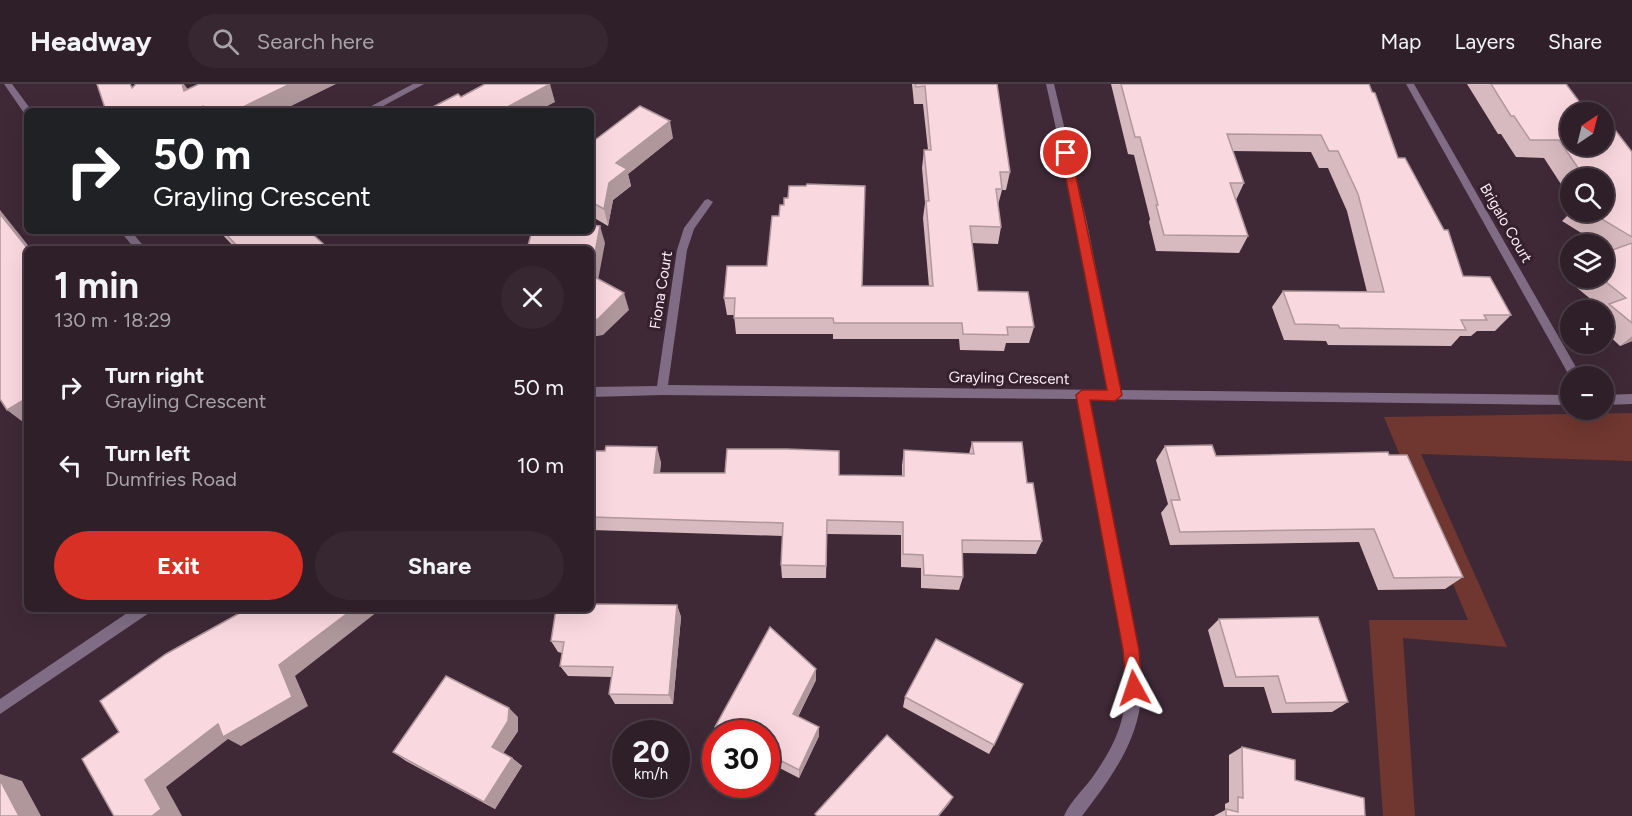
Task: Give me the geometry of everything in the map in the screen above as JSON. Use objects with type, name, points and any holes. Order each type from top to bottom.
[{"type":"street","points":[[8,84],[25,108]]},
{"type":"street","points":[[373,108],[420,84]]},
{"type":"street","points":[[1050,84],[1082,223],[1115,395]]},
{"type":"street","name":"Brigalo Court","points":[[1410,84],[1570,366]]},
{"type":"street","name":"Fiona Court","points":[[662,390],[682,250],[689,228],[708,202]]},
{"type":"street","points":[[130,234],[139,246]]},
{"type":"street","name":"Grayling Crescent","points":[[594,392],[662,390],[1560,400]]},
{"type":"street","points":[[1072,816],[1103,776],[1121,747],[1130,721],[1134,688],[1131,650],[1082,395]]},
{"type":"street","points":[[1614,400],[1632,399]]},
{"type":"street","points":[[0,707],[140,612]]},
{"type":"shaded area","points":[[1614,413],[1632,413],[1632,461],[1421,454],[1507,647],[1403,638],[1415,816],[1383,816],[1369,620],[1468,620],[1384,417],[1560,414],[1560,420],[1614,420]]},
{"type":"building","points":[[97,84],[130,84],[132,88],[136,84],[182,84],[184,91],[199,84],[290,84],[241,108],[206,108],[203,106],[201,108],[105,108]]},
{"type":"building","points":[[485,84],[550,84],[506,108],[431,108],[458,94],[461,97]]},
{"type":"building","points":[[915,84],[997,84],[1010,172],[1000,172],[1002,189],[996,189],[1001,227],[970,226],[978,291],[1028,292],[1034,327],[1007,327],[1008,335],[963,334],[962,323],[834,323],[833,318],[734,318],[735,298],[724,298],[727,266],[767,266],[772,216],[779,216],[780,205],[784,205],[784,198],[788,198],[789,186],[806,186],[807,184],[865,186],[862,286],[933,286],[924,150],[931,150],[925,86],[916,87]]},
{"type":"building","points":[[1121,84],[1369,84],[1372,92],[1375,93],[1398,158],[1405,158],[1444,230],[1448,230],[1463,276],[1490,277],[1511,315],[1484,315],[1487,320],[1461,320],[1466,330],[1340,328],[1338,325],[1295,324],[1283,291],[1384,292],[1358,194],[1338,151],[1329,151],[1321,135],[1227,134],[1244,183],[1230,183],[1248,236],[1164,235],[1140,137],[1135,137]]},
{"type":"building","points":[[1491,84],[1566,84],[1580,102],[1560,102],[1560,141],[1530,140],[1514,116],[1511,116]]},
{"type":"building","points":[[640,106],[670,121],[616,163],[627,169],[609,183],[604,209],[594,204],[594,141]]},
{"type":"building","points":[[1614,129],[1632,152],[1632,237],[1607,222],[1614,222],[1614,168],[1578,168],[1570,156],[1614,156]]},
{"type":"building","points":[[0,214],[26,246],[24,400],[7,410],[0,399]]},
{"type":"building","points":[[594,225],[600,226],[594,258],[594,246],[528,246],[531,234],[594,234]]},
{"type":"building","points":[[226,234],[312,234],[326,246],[237,246]]},
{"type":"building","points":[[1632,243],[1632,323],[1614,308],[1614,302],[1626,298],[1614,288],[1614,249]]},
{"type":"building","points":[[594,277],[624,293],[598,319],[594,320]]},
{"type":"building","points":[[972,442],[1022,442],[1027,483],[1033,483],[1042,541],[962,540],[963,577],[924,575],[923,555],[903,554],[903,522],[827,520],[826,566],[781,565],[783,523],[594,517],[594,451],[605,451],[606,446],[657,447],[654,473],[725,473],[727,449],[839,451],[839,475],[904,476],[904,450],[974,454]]},
{"type":"building","points":[[1212,445],[1216,456],[1388,452],[1389,455],[1407,455],[1463,577],[1394,578],[1374,529],[1180,532],[1171,500],[1180,500],[1165,446]]},
{"type":"building","points":[[594,604],[677,605],[669,695],[609,694],[613,667],[560,666],[564,642],[551,641],[556,612],[594,612]]},
{"type":"building","points":[[242,612],[349,612],[279,665],[292,697],[223,737],[218,724],[145,780],[161,809],[152,816],[114,816],[82,759],[119,732],[100,701],[166,654]]},
{"type":"building","points":[[1318,617],[1348,702],[1286,703],[1278,676],[1236,677],[1219,619]]},
{"type":"building","points":[[770,627],[816,669],[793,714],[819,727],[799,770],[780,760],[780,720],[719,720]]},
{"type":"building","points":[[936,639],[1023,684],[994,745],[905,697]]},
{"type":"building","points":[[446,676],[509,708],[508,721],[492,747],[512,758],[484,802],[393,752]]},
{"type":"building","points":[[887,735],[953,797],[938,816],[817,816],[815,814]]},
{"type":"building","points":[[1242,747],[1295,760],[1295,780],[1364,798],[1365,816],[1226,816],[1226,809],[1238,812],[1238,797],[1243,798]]},
{"type":"building","points":[[0,780],[19,816],[0,816]]},
{"type":"route","points":[[1066,153],[1115,395],[1082,395],[1131,650],[1134,688]]}]
